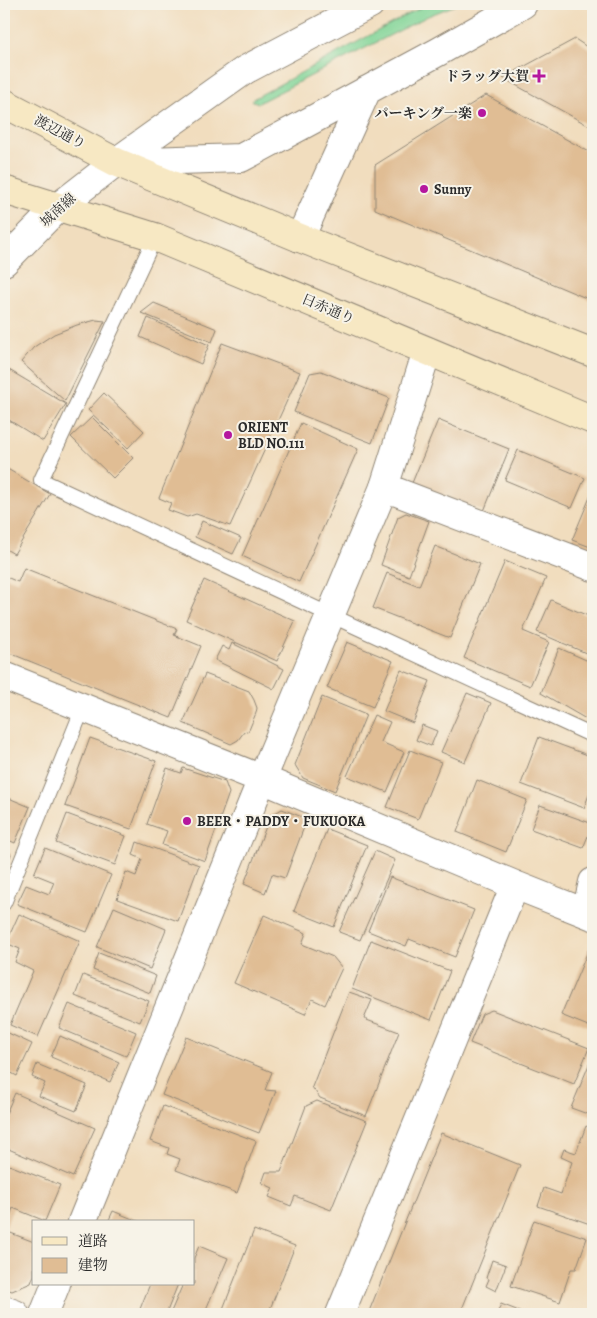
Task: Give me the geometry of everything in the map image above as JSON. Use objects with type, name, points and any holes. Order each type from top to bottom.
[{"type":"main road","name":"渡辺通り","points":[[4,103],[116,162]]},
{"type":"main road","points":[[116,162],[300,238],[593,353]]},
{"type":"main road","points":[[4,190],[58,207]]},
{"type":"main road","name":"日赤通り","points":[[58,207],[155,237],[593,420]]},
{"type":"street","name":"城南線","points":[[4,262],[58,207],[116,162],[245,70],[370,4]]},
{"type":"street","points":[[116,162],[241,158],[523,4]]},
{"type":"street","points":[[300,238],[367,90]]},
{"type":"street","points":[[83,1220],[262,779],[384,487],[427,351]]},
{"type":"street","points":[[384,487],[593,567]]},
{"type":"street","points":[[4,676],[262,779],[590,914],[593,882]]},
{"type":"street","points":[[340,1314],[516,885]]},
{"type":"street","points":[[44,1314],[55,1286]]},
{"type":"street","points":[[4,1310],[15,1314]]},
{"type":"lane","points":[[155,237],[41,480],[593,736]]},
{"type":"lane","points":[[4,903],[83,708]]},
{"type":"green space","points":[[427,4],[458,4],[428,16],[258,103],[251,100]]},
{"type":"building","points":[[575,39],[593,51],[593,128],[503,78]]},
{"type":"building","points":[[486,95],[593,154],[593,301],[375,209],[375,165]]},
{"type":"building","points":[[154,303],[217,329],[212,342],[141,313]]},
{"type":"building","points":[[148,318],[209,345],[201,364],[140,337]]},
{"type":"building","points":[[96,320],[105,321],[65,401],[21,362],[34,347],[54,334]]},
{"type":"building","name":"ORIENT BLD NO.111","points":[[222,343],[300,372],[230,526],[196,514],[187,517],[168,510],[171,503],[159,498]]},
{"type":"building","points":[[4,367],[66,404],[43,441],[4,417]]},
{"type":"building","points":[[321,371],[389,398],[372,443],[294,412],[310,373]]},
{"type":"building","points":[[104,393],[144,431],[128,448],[88,410]]},
{"type":"building","points":[[92,417],[133,458],[113,478],[71,437]]},
{"type":"building","points":[[438,420],[509,449],[484,511],[412,483]]},
{"type":"building","points":[[301,423],[358,449],[299,582],[242,556]]},
{"type":"building","points":[[518,450],[585,478],[572,508],[505,480]]},
{"type":"building","points":[[4,467],[50,494],[14,554],[4,548]]},
{"type":"building","points":[[593,490],[593,548],[572,540]]},
{"type":"building","points":[[406,513],[429,521],[409,576],[381,565],[398,517]]},
{"type":"building","points":[[202,521],[241,538],[233,554],[195,537]]},
{"type":"building","points":[[435,546],[480,564],[450,638],[373,608],[387,573],[419,586]]},
{"type":"building","points":[[505,561],[546,578],[523,631],[549,642],[530,686],[464,658]]},
{"type":"building","points":[[24,568],[177,629],[174,635],[201,646],[171,718],[7,652],[4,646],[4,576],[18,582]]},
{"type":"building","points":[[204,580],[295,621],[277,661],[186,620]]},
{"type":"building","points":[[551,600],[593,618],[593,656],[537,632]]},
{"type":"building","points":[[347,642],[393,661],[373,707],[327,688]]},
{"type":"building","points":[[232,643],[284,669],[274,689],[215,660],[222,646],[229,650]]},
{"type":"building","points":[[559,648],[593,663],[593,723],[541,693]]},
{"type":"building","points":[[401,670],[430,681],[413,723],[384,711]]},
{"type":"building","points":[[205,674],[249,691],[257,708],[249,730],[231,744],[183,723]]},
{"type":"building","points":[[467,693],[491,703],[465,762],[441,752]]},
{"type":"building","points":[[322,697],[366,715],[335,791],[303,778],[295,765]]},
{"type":"building","points":[[374,715],[390,722],[381,742],[404,752],[387,792],[347,776]]},
{"type":"building","points":[[422,725],[437,731],[431,746],[416,740]]},
{"type":"building","points":[[539,737],[593,757],[593,784],[584,808],[521,784]]},
{"type":"building","points":[[90,738],[156,761],[131,829],[65,806]]},
{"type":"building","points":[[410,750],[441,762],[418,819],[387,807]]},
{"type":"building","points":[[167,768],[181,773],[183,768],[225,782],[229,793],[205,861],[162,845],[167,831],[147,824]]},
{"type":"building","points":[[477,780],[527,800],[506,852],[457,832]]},
{"type":"building","points":[[4,796],[30,807],[15,843],[4,838]]},
{"type":"building","points":[[540,805],[593,824],[583,848],[531,829]]},
{"type":"building","points":[[282,809],[307,819],[285,878],[272,874],[265,893],[244,884],[270,816]]},
{"type":"building","points":[[67,814],[126,836],[115,865],[56,843]]},
{"type":"building","points":[[327,829],[367,845],[334,927],[294,911]]},
{"type":"building","points":[[137,842],[199,865],[178,921],[117,899],[126,872],[136,876],[142,859],[133,855]]},
{"type":"building","points":[[45,848],[111,875],[87,932],[17,904],[26,885],[49,894],[54,882],[34,874]]},
{"type":"building","points":[[4,851],[11,854],[4,871]]},
{"type":"building","points":[[375,851],[395,860],[360,940],[339,932]]},
{"type":"building","points":[[390,877],[474,910],[455,957],[409,939],[406,946],[368,931]]},
{"type":"building","points":[[114,907],[166,929],[150,969],[97,947]]},
{"type":"building","points":[[19,914],[80,941],[38,1037],[10,1025],[33,971],[15,962],[20,949],[6,943]]},
{"type":"building","points":[[264,915],[306,933],[302,944],[333,957],[342,968],[325,1005],[312,999],[305,1014],[234,983]]},
{"type":"building","points":[[593,939],[593,1028],[561,1015]]},
{"type":"building","points":[[371,940],[450,971],[431,1020],[352,989]]},
{"type":"building","points":[[99,953],[156,976],[150,993],[93,970]]},
{"type":"building","points":[[83,975],[149,1001],[140,1022],[75,996]]},
{"type":"building","points":[[349,992],[372,1000],[364,1019],[399,1032],[366,1116],[320,1098],[312,1087]]},
{"type":"building","points":[[69,1004],[136,1032],[126,1056],[59,1028]]},
{"type":"building","points":[[492,1010],[589,1048],[574,1084],[470,1043],[482,1014]]},
{"type":"building","points":[[4,1031],[32,1044],[17,1076],[4,1069]]},
{"type":"building","points":[[60,1036],[119,1062],[110,1082],[51,1057]]},
{"type":"building","points":[[186,1037],[272,1072],[265,1090],[276,1091],[259,1133],[162,1095]]},
{"type":"building","points":[[593,1055],[593,1116],[571,1108]]},
{"type":"building","points":[[37,1064],[87,1085],[76,1111],[39,1096],[45,1083],[32,1077]]},
{"type":"building","points":[[15,1093],[95,1128],[73,1177],[4,1147],[4,1118]]},
{"type":"building","points":[[317,1101],[367,1121],[331,1210],[295,1196],[291,1206],[269,1197],[273,1188],[262,1183],[266,1172],[281,1172],[306,1106]]},
{"type":"building","points":[[163,1106],[256,1141],[237,1193],[176,1170],[180,1159],[167,1154],[169,1148],[150,1141]]},
{"type":"building","points":[[586,1126],[593,1129],[593,1225],[538,1206],[544,1188],[561,1194],[572,1162],[561,1157],[564,1149],[576,1153]]},
{"type":"building","points":[[441,1133],[520,1165],[460,1314],[368,1314]]},
{"type":"building","points":[[4,1163],[60,1185],[45,1220],[13,1208],[6,1226],[4,1225]]},
{"type":"building","points":[[113,1211],[135,1220],[109,1220]]},
{"type":"building","points":[[534,1220],[587,1238],[576,1269],[571,1269],[560,1302],[511,1286]]},
{"type":"building","points":[[254,1230],[295,1246],[268,1314],[221,1314]]},
{"type":"building","points":[[8,1232],[32,1241],[31,1283],[12,1291],[4,1288],[4,1243]]},
{"type":"building","points":[[199,1246],[228,1258],[204,1314],[170,1314],[182,1286],[195,1286],[195,1256]]},
{"type":"building","points":[[492,1260],[506,1265],[496,1291],[486,1286],[489,1279],[486,1278]]},
{"type":"building","points":[[149,1286],[177,1286],[166,1314],[138,1314]]},
{"type":"building","points":[[501,1304],[527,1314],[497,1314]]},
{"type":"place","name":"ドラッグ大賀","points":[[539,76]]},
{"type":"place","name":"パーキング一楽","points":[[482,113]]},
{"type":"place","name":"Sunny","points":[[424,189]]},
{"type":"place","name":"ORIENT BLD NO.111","points":[[228,435]]},
{"type":"place","name":"BEER・PADDY・FUKUOKA","points":[[187,821]]}]
